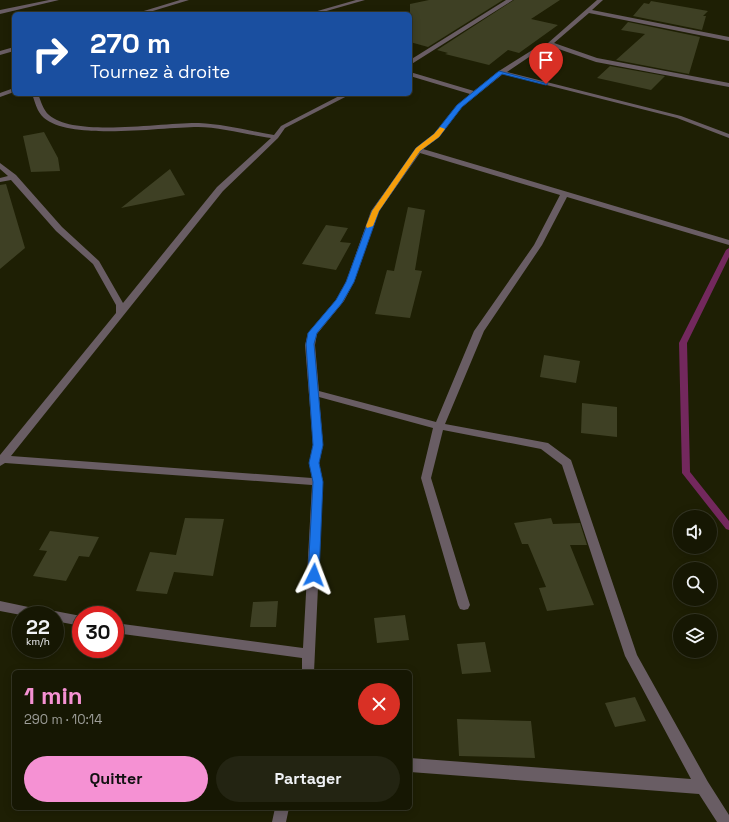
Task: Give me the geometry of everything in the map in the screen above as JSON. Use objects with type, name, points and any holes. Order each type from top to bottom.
[{"type":"street","points":[[0,12],[56,0]]},
{"type":"street","points":[[144,12],[186,0]]},
{"type":"street","points":[[317,12],[358,0]]},
{"type":"street","points":[[412,62],[510,0]]},
{"type":"street","points":[[308,670],[318,482],[314,463],[318,445],[310,344],[313,333],[340,301],[350,282],[375,211],[418,150],[437,136],[455,110],[501,72],[550,44],[600,0]]},
{"type":"street","points":[[588,11],[729,39]]},
{"type":"street","points":[[550,44],[596,60],[729,85]]},
{"type":"street","points":[[0,53],[12,50]]},
{"type":"street","points":[[501,72],[679,117],[729,136]]},
{"type":"street","points":[[412,75],[476,94]]},
{"type":"street","points":[[0,95],[12,91]]},
{"type":"street","points":[[36,96],[41,110],[47,117],[61,124],[77,128],[93,129],[200,125],[276,137]]},
{"type":"street","points":[[1,460],[120,315],[220,189],[276,137],[283,127],[344,96]]},
{"type":"street","points":[[418,150],[729,244]]},
{"type":"street","points":[[0,165],[14,177],[59,229],[96,263],[120,305],[120,315]]},
{"type":"street","points":[[0,180],[14,177]]},
{"type":"street","points":[[464,605],[426,478],[439,426],[479,330],[538,245],[564,195]]},
{"type":"street","points":[[315,393],[439,426],[544,446],[567,463],[631,656],[703,787],[725,822]]},
{"type":"street","points":[[1,460],[318,482]]},
{"type":"street","points":[[0,606],[12,608]]},
{"type":"street","points":[[124,629],[310,654]]},
{"type":"street","points":[[412,765],[703,787]]},
{"type":"street","points":[[279,822],[282,810]]},
{"type":"building","points":[[429,0],[503,0],[428,47],[412,43],[412,12],[410,12],[410,4]]},
{"type":"building","points":[[514,0],[560,0],[531,19],[558,25],[519,53],[508,50],[489,65],[445,54],[448,53],[437,50]]},
{"type":"building","points":[[651,1],[708,11],[703,16],[706,16],[702,30],[633,16],[644,3],[649,4]]},
{"type":"building","points":[[628,22],[700,37],[689,74],[616,60],[645,34],[621,30]]},
{"type":"building","points":[[610,66],[665,76],[651,90],[597,78]]},
{"type":"building","points":[[44,132],[58,158],[60,171],[31,172],[23,136]]},
{"type":"building","points":[[170,169],[185,195],[121,208]]},
{"type":"building","points":[[6,184],[25,248],[0,269],[0,185]]},
{"type":"building","points":[[408,207],[425,210],[415,270],[422,271],[410,318],[375,314],[387,270],[394,271]]},
{"type":"building","points":[[326,225],[348,228],[340,242],[351,243],[336,270],[302,264]]},
{"type":"building","points":[[544,355],[580,361],[576,383],[540,377]]},
{"type":"building","points":[[582,403],[617,407],[617,437],[581,433]]},
{"type":"building","points":[[185,518],[224,519],[213,576],[174,572],[167,594],[136,591],[150,552],[176,555]]},
{"type":"building","points":[[551,518],[553,524],[580,523],[587,545],[570,545],[594,605],[547,611],[539,588],[546,587],[528,544],[522,544],[514,523]]},
{"type":"building","points":[[50,531],[99,537],[89,557],[79,556],[66,581],[33,576],[47,551],[39,550]]},
{"type":"building","points":[[278,601],[276,627],[250,627],[253,602]]},
{"type":"building","points":[[405,615],[409,640],[377,643],[374,618]]},
{"type":"building","points":[[485,642],[491,672],[462,674],[457,644]]},
{"type":"building","points":[[635,697],[646,721],[615,727],[605,703]]},
{"type":"building","points":[[457,719],[531,721],[535,758],[459,756]]},
{"type":"waterway","points":[[729,250],[683,343],[686,473],[729,527]]},
{"type":"slow traffic","points":[[370,226],[375,211],[418,150],[437,136],[442,129]]},
{"type":"route","points":[[314,575],[318,482],[314,463],[318,445],[310,344],[313,333],[340,301],[350,282],[375,211],[418,150],[437,136],[447,124],[455,110],[501,72],[546,84]]}]
